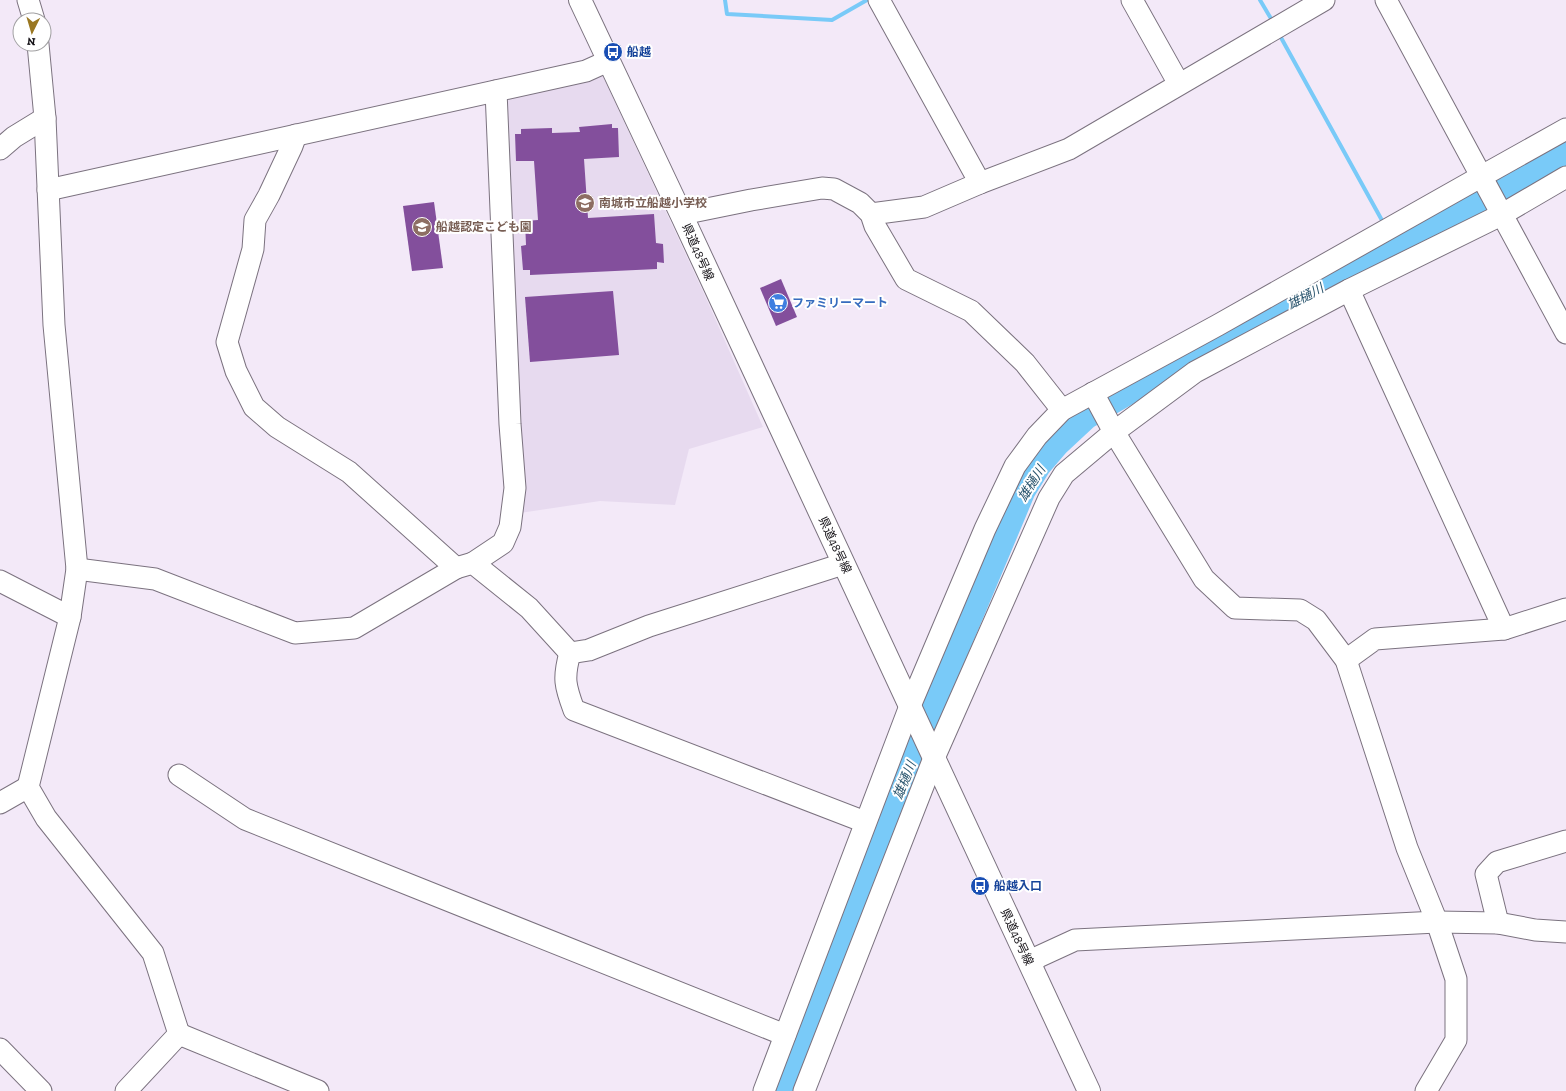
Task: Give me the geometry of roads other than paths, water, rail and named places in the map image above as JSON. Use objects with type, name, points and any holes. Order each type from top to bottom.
[{"type":"main road","name":"県道48号線","points":[[580,0],[1089,1091]]},
{"type":"street","points":[[28,0],[32,12]]},
{"type":"street","points":[[878,0],[980,183]]},
{"type":"street","points":[[1132,0],[1179,84]]},
{"type":"street","points":[[871,214],[924,207],[980,183],[1070,149],[1324,0]]},
{"type":"street","points":[[1386,0],[1566,333]]},
{"type":"street","points":[[39,52],[45,118],[54,325],[78,569],[70,617],[28,786],[46,818],[153,953],[179,1034],[318,1091]]},
{"type":"street","points":[[48,190],[586,71],[608,61]]},
{"type":"street","points":[[78,569],[155,580],[295,633],[354,628],[503,543],[510,527],[515,488],[510,424],[496,91]]},
{"type":"street","points":[[0,149],[14,137],[45,118]]},
{"type":"street","points":[[764,1091],[865,822],[912,711],[984,529],[1015,466],[1037,436],[1062,410],[1218,326],[1566,130]]},
{"type":"street","points":[[296,135],[269,195],[255,220],[253,249],[227,342],[236,371],[254,407],[277,426],[349,472],[464,566],[529,608],[570,653]]},
{"type":"street","points":[[804,1091],[931,753],[1049,498],[1064,474],[1114,432],[1195,372],[1349,290],[1501,214],[1566,177]]},
{"type":"street","points":[[682,216],[692,212],[822,188],[834,188],[860,203],[871,214],[875,226],[906,279],[971,311],[1025,363],[1062,410]]},
{"type":"street","points":[[1349,290],[1504,629]]},
{"type":"street","points":[[1093,393],[1114,432],[1204,578],[1235,608],[1300,610],[1316,620],[1346,660],[1407,848],[1437,922],[1456,978],[1456,1040],[1426,1091]]},
{"type":"street","points":[[570,653],[589,650],[649,626],[843,564]]},
{"type":"street","points":[[0,581],[70,617]]},
{"type":"street","points":[[1346,660],[1375,639],[1504,629],[1566,609]]},
{"type":"street","points":[[570,653],[566,667],[566,687],[574,710],[865,822]]},
{"type":"street","points":[[179,775],[245,819],[785,1035]]},
{"type":"street","points":[[0,803],[28,786]]},
{"type":"street","points":[[1498,923],[1486,874],[1497,862],[1566,841]]},
{"type":"street","points":[[1030,964],[1038,957],[1075,940],[1437,922],[1498,923],[1535,930],[1566,932]]},
{"type":"street","points":[[126,1091],[179,1034]]},
{"type":"street","points":[[0,1049],[41,1091]]},
{"type":"waterway","points":[[725,0],[727,14],[832,20],[867,0]]},
{"type":"waterway","points":[[1260,0],[1273,22]]},
{"type":"waterway","points":[[1279,34],[1384,224]]},
{"type":"waterway","name":"雄樋川","points":[[781,1091],[936,698],[1023,491],[1039,465],[1057,444],[1086,417],[1178,363],[1324,284],[1462,214],[1566,153]]},
{"type":"waterway","points":[[1390,235],[1396,247]]},
{"type":"place","name":"船越","points":[[613,52]]},
{"type":"place","name":"南城市立船越小学校","points":[[585,203]]},
{"type":"place","name":"船越認定こども園","points":[[422,227]]},
{"type":"place","name":"ファミリーマート","points":[[778,303]]},
{"type":"place","name":"船越入口","points":[[980,886]]}]
